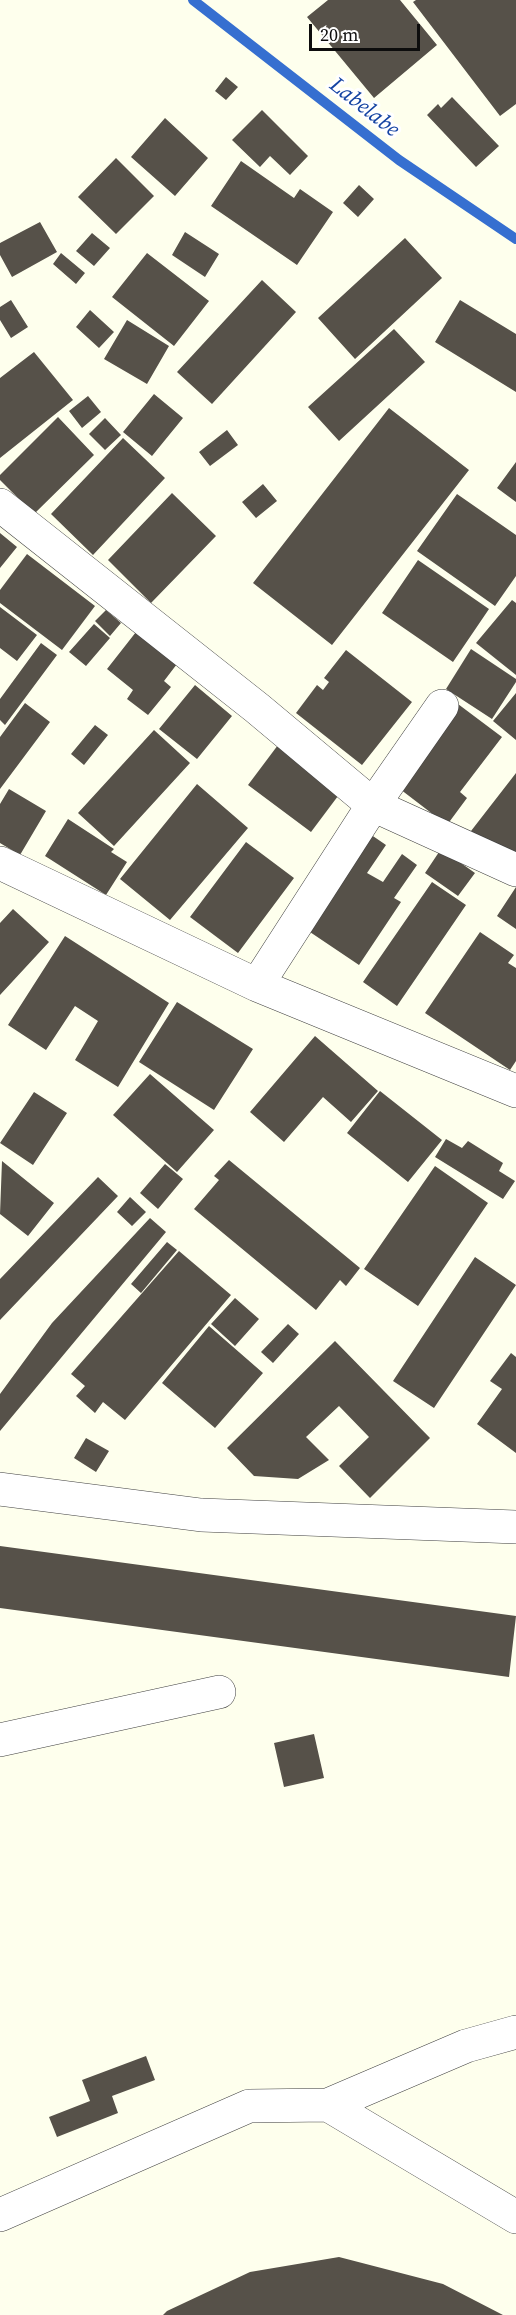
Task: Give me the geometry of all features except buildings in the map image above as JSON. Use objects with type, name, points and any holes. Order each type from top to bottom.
[{"type":"street","points":[[0,505],[257,708],[373,805],[516,870]]},
{"type":"street","points":[[257,985],[373,805],[442,706]]},
{"type":"street","points":[[0,863],[257,985],[516,1091]]},
{"type":"street","points":[[0,1489],[201,1515],[516,1527]]},
{"type":"street","points":[[0,1740],[219,1692]]},
{"type":"street","points":[[0,2215],[249,2106],[328,2105],[466,2046],[516,2032]]},
{"type":"street","points":[[328,2105],[516,2217]]},
{"type":"waterway","name":"Labelabe","points":[[193,0],[399,160],[516,239]]}]
